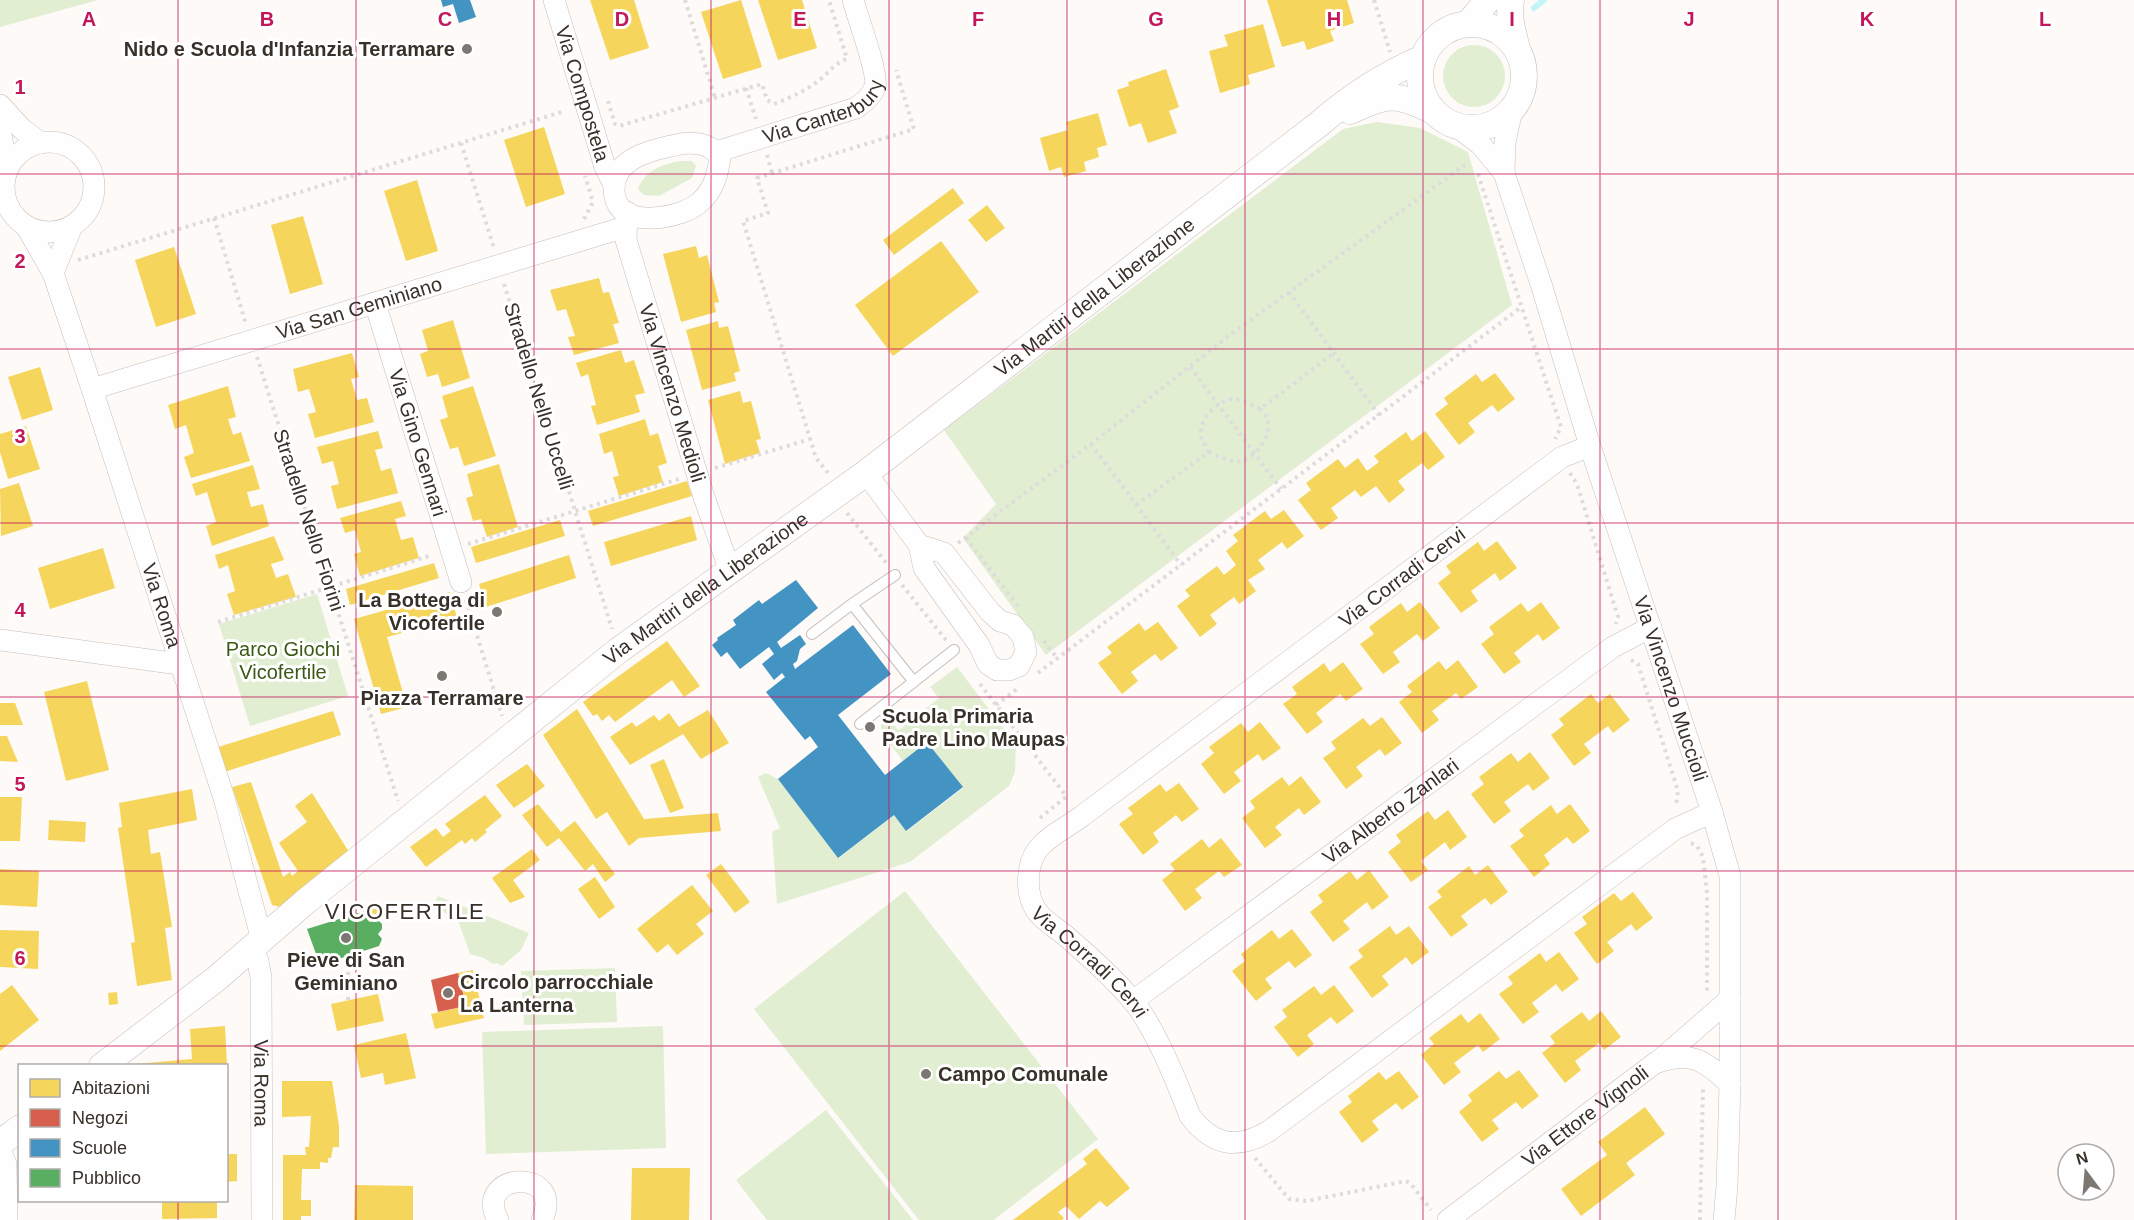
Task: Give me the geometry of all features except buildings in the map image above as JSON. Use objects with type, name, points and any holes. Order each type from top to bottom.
[{"type":"street","name":"Via Compostela","points":[[554,0],[605,167],[614,185]]},
{"type":"street","name":"Via Canterbury","points":[[716,152],[856,108],[868,99],[876,85],[873,66],[852,0]]},
{"type":"street","points":[[1468,24],[1488,0]]},
{"type":"street","points":[[1504,173],[1505,142],[1512,110],[1521,96],[1524,80],[1523,64],[1511,25],[1511,0]]},
{"type":"street","points":[[1433,111],[1420,86],[1420,72],[1423,58],[1430,45],[1440,34],[1453,27],[1468,24],[1482,25],[1496,29],[1517,49]]},
{"type":"street","name":"Via Martiri della Liberazione","points":[[103,1064],[216,979],[405,822],[619,650],[866,473],[1319,124],[1344,102],[1395,70],[1423,58]]},
{"type":"street","name":"Via Martiri della Liberazione","points":[[1319,124],[1382,98],[1396,97],[1409,100],[1455,125],[1470,128],[1486,127],[1500,121],[1512,110]]},
{"type":"street","points":[[0,105],[22,129],[41,143]]},
{"type":"street","points":[[1455,125],[1481,145],[1504,173]]},
{"type":"street","name":"Via Roma","points":[[0,128],[4,185],[14,221],[62,268],[92,389],[224,798],[261,978],[262,1220]]},
{"type":"street","points":[[4,185],[15,158],[27,148],[41,143],[68,146],[80,154],[93,178],[94,192],[90,205],[83,217],[72,226],[49,232],[37,231],[14,221]]},
{"type":"street","points":[[700,143],[716,152],[720,156],[716,178],[710,191],[699,204],[660,218],[636,217],[626,220],[614,198],[614,185],[618,172],[635,158],[663,147],[700,143]]},
{"type":"street","name":"Via Vincenzo Muccioli","points":[[1504,173],[1542,287],[1590,446],[1712,813],[1730,876],[1730,1084],[1724,1220]]},
{"type":"street","name":"Via San Geminiano","points":[[92,389],[249,332],[375,303],[496,256],[626,220]]},
{"type":"street","name":"Via Vincenzo Medioli","points":[[626,220],[626,240],[697,474],[730,571]]},
{"type":"street","points":[[62,268],[72,226]]},
{"type":"street","name":"Via Gino Gennari","points":[[375,303],[461,582]]},
{"type":"street","name":"Via Corradi Cervi","points":[[1590,446],[1562,457],[1044,843],[1036,851],[1030,865],[1028,877],[1031,899],[1036,910],[1066,935],[1133,1001],[1147,1022],[1190,1116],[1199,1127],[1219,1141],[1243,1142],[1255,1139],[1269,1131],[1675,829],[1712,813]]},
{"type":"street","points":[[866,473],[919,545],[924,568],[980,645],[988,664],[997,670],[1009,670],[1019,666],[1026,652],[1023,637],[1013,625],[1000,621],[990,612],[944,553],[919,545]]},
{"type":"street","name":"Via Alberto Zanlari","points":[[1133,1001],[1613,647],[1651,627]]},
{"type":"street","points":[[0,640],[179,664]]},
{"type":"street","points":[[1655,1063],[1730,999]]},
{"type":"street","name":"Via Ettore Vignoli","points":[[1448,1220],[1655,1063],[1672,1057],[1695,1058],[1730,1084]]},
{"type":"street","points":[[0,1143],[18,1130]]},
{"type":"street","points":[[0,1150],[6,1164],[7,1220]]},
{"type":"street","points":[[498,1220],[494,1206],[500,1189],[507,1184],[524,1180],[532,1183],[543,1195],[546,1211],[542,1220]]},
{"type":"lane","points":[[812,634],[895,575]]},
{"type":"lane","points":[[852,604],[914,682]]},
{"type":"lane","points":[[860,724],[954,650]]},
{"type":"path","points":[[685,0],[715,98]]},
{"type":"path","points":[[606,94],[615,124],[620,126],[762,84],[767,100],[774,104],[794,97],[839,61],[847,59],[829,0]]},
{"type":"path","points":[[1374,0],[1395,70]]},
{"type":"path","points":[[562,100],[569,122]]},
{"type":"path","points":[[62,268],[214,218],[565,111]]},
{"type":"path","name":"Stradello Nello Uccelli","points":[[461,143],[619,650]]},
{"type":"path","points":[[944,553],[1289,292],[1473,159]]},
{"type":"path","points":[[583,168],[593,202],[584,219]]},
{"type":"path","points":[[1477,171],[1520,308],[1561,427]]},
{"type":"path","name":"Stradello Nello Fiorini","points":[[214,218],[405,822]]},
{"type":"path","points":[[743,221],[816,458],[842,490]]},
{"type":"path","points":[[496,256],[505,244]]},
{"type":"path","points":[[1289,292],[1379,414]]},
{"type":"path","points":[[1031,678],[1520,308]]},
{"type":"path","points":[[235,326],[249,332]]},
{"type":"path","points":[[1260,409],[1334,353]]},
{"type":"path","points":[[1190,367],[1281,489]]},
{"type":"path","points":[[1233,399],[1260,409],[1268,419],[1268,426],[1266,438],[1255,453],[1243,461],[1234,461],[1220,458],[1209,452],[1202,438],[1201,428],[1217,404],[1233,399]]},
{"type":"path","points":[[218,622],[810,439]]},
{"type":"path","points":[[1091,444],[1181,565]]},
{"type":"path","points":[[1136,504],[1209,452]]},
{"type":"path","points":[[966,538],[1019,608]]},
{"type":"path","points":[[903,586],[924,568]]},
{"type":"path","points":[[461,582],[509,738]]},
{"type":"path","points":[[1040,635],[1058,658]]},
{"type":"path","points":[[996,705],[1022,685]]},
{"type":"path","points":[[348,1000],[350,955]]},
{"type":"path","points":[[328,984],[348,976]]},
{"type":"green space","points":[[0,0],[98,0],[0,27]]},
{"type":"green space","points":[[1474,45],[1491,50],[1496,54],[1500,59],[1505,76],[1500,93],[1496,98],[1491,102],[1474,107],[1457,102],[1452,98],[1448,93],[1443,76],[1448,59],[1452,54],[1457,50]]},
{"type":"green space","points":[[1377,122],[1420,128],[1468,152],[1512,305],[1046,655],[963,538],[996,504],[944,430],[1343,129]]},
{"type":"green space","points":[[680,161],[692,161],[696,166],[692,178],[659,196],[644,195],[638,189],[645,177],[655,169]]},
{"type":"green space","name":"Parco Giochi Vicofertile","points":[[317,594],[348,696],[250,726],[219,624]]},
{"type":"green space","points":[[957,667],[1016,745],[1015,772],[1009,786],[910,862],[777,904],[772,832],[780,828],[758,777],[766,773],[778,779],[839,858],[894,815],[907,831],[963,788],[928,743],[903,761],[881,732],[881,725],[888,720],[899,730],[939,698],[930,687]]},
{"type":"green space","name":"Campo Comunale","points":[[905,891],[1098,1139],[994,1220],[919,1220],[754,1009]]},
{"type":"green space","points":[[438,896],[529,933],[521,950],[502,966],[470,954],[458,920],[433,907]]},
{"type":"green space","points":[[615,968],[617,1022],[524,1025],[521,971]]},
{"type":"green space","points":[[663,1026],[666,1148],[486,1154],[482,1032]]},
{"type":"green space","points":[[826,1110],[913,1220],[767,1220],[736,1180]]},
{"type":"waterway","points":[[1534,8],[1544,0]]},
{"type":"place","name":"Nido e Scuola d'Infanzia Terramare","points":[[467,49]]},
{"type":"place","name":"La Bottega di Vicofertile","points":[[497,612]]},
{"type":"place","name":"Piazza Terramare","points":[[442,676]]},
{"type":"place","name":"Scuola Primaria Padre Lino Maupas","points":[[870,727]]},
{"type":"place","name":"Pieve di San Geminiano","points":[[346,938]]},
{"type":"place","name":"Circolo parrocchiale La Lanterna","points":[[448,993]]},
{"type":"place","name":"Campo Comunale","points":[[926,1074]]},
{"type":"district","name":"VICOFERTILE","points":[[405,911]]}]
